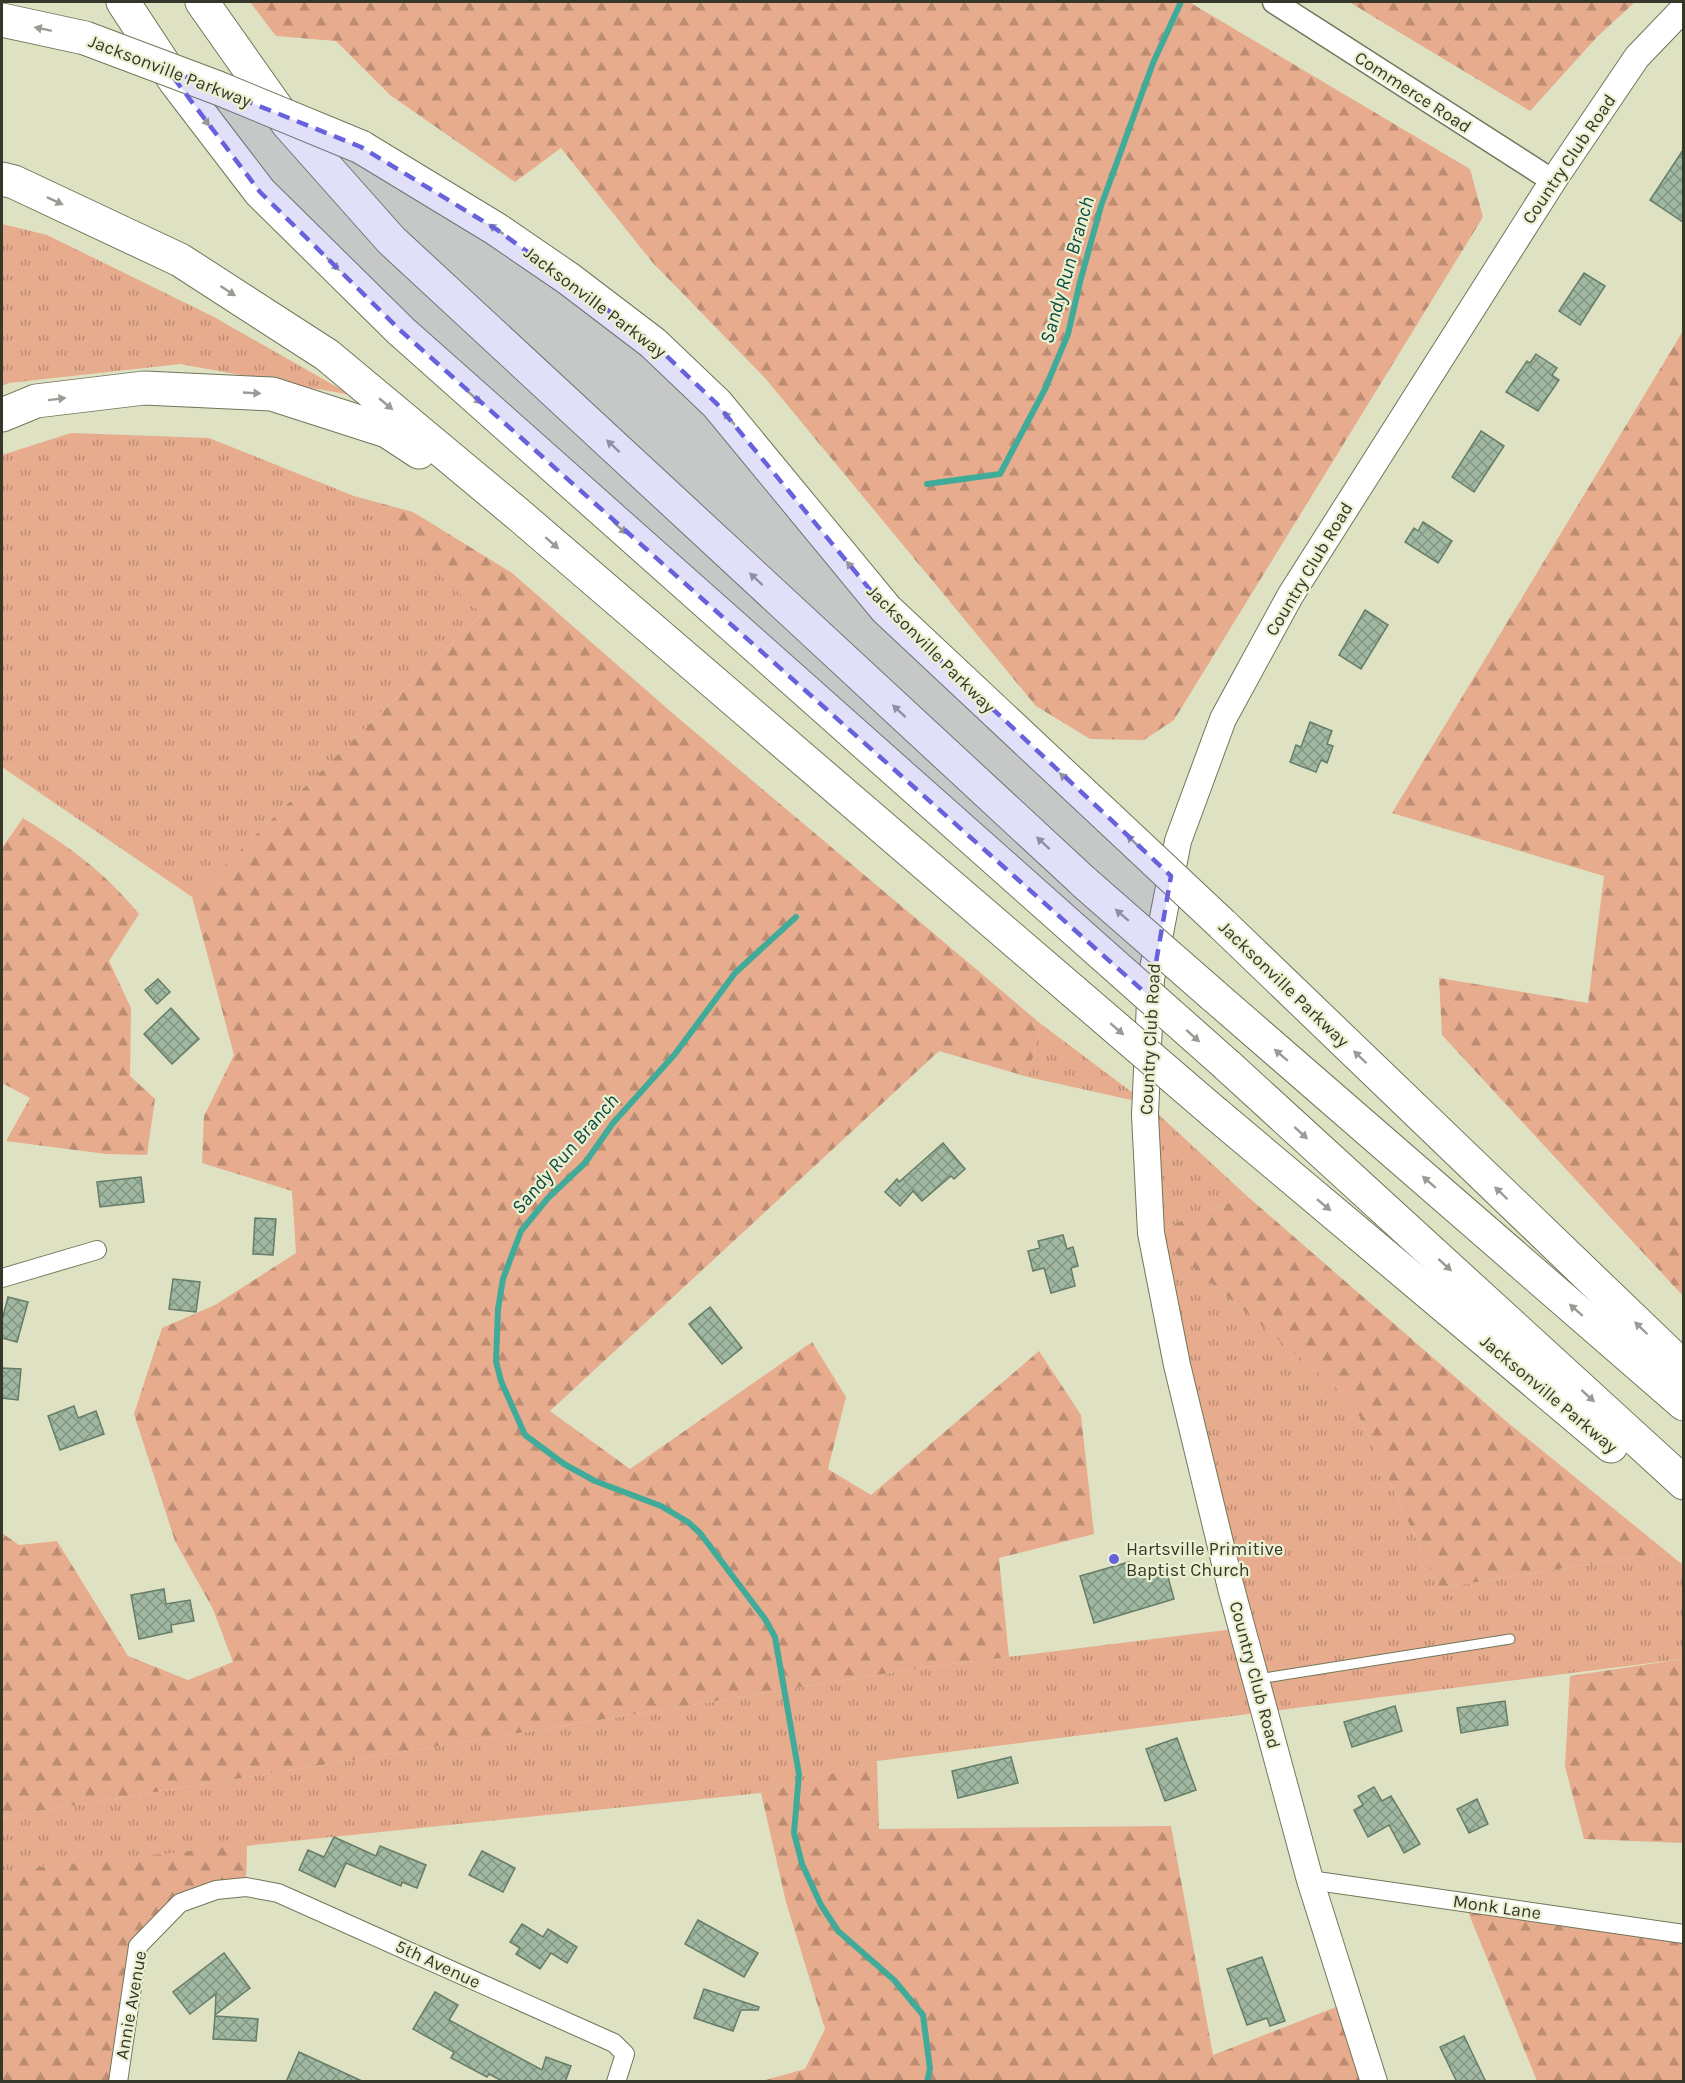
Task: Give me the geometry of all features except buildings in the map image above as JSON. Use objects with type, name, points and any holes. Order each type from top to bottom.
[{"type":"highway","points":[[123,2],[176,81],[260,192],[400,331],[1227,1065],[1683,1483]]},
{"type":"highway","points":[[202,2],[288,124],[391,240],[1086,883],[1683,1404]]},
{"type":"highway","name":"Jacksonville Parkway","points":[[2,20],[85,38],[218,88],[361,147],[496,229],[569,279],[653,343],[717,405],[886,609],[1222,924],[1683,1368]]},
{"type":"highway","name":"Jacksonville Parkway","points":[[2,179],[14,182],[180,260],[327,355],[519,515],[1215,1113],[1683,1507]]},
{"type":"highway","points":[[2,415],[36,401],[144,388],[272,394],[387,431],[519,515]]},
{"type":"main road","name":"Country Club Road","points":[[1374,2082],[1310,1880],[1256,1679],[1177,1365],[1151,1233],[1145,1115],[1150,979],[1178,841],[1223,719],[1290,596],[1553,181],[1637,57],[1683,8]]},
{"type":"street","name":"Commerce Road","points":[[1274,2],[1553,181]]},
{"type":"street","points":[[2,1278],[97,1250]]},
{"type":"street","name":"Monk Lane","points":[[1310,1880],[1683,1934]]},
{"type":"street","name":"5th Avenue","points":[[246,1887],[278,1893],[614,2043],[625,2054],[616,2082]]},
{"type":"street","name":"Annie Avenue","points":[[118,2082],[138,1946],[180,1902],[216,1890],[246,1887]]},
{"type":"lane","points":[[1256,1679],[1510,1639]]},
{"type":"highlighted area","points":[[167,69],[361,147],[496,229],[653,343],[717,404],[886,609],[1171,876],[1150,997],[401,331],[260,192]]},
{"type":"green space","points":[[250,2],[1189,2],[1470,169],[1483,217],[1174,720],[1144,740],[1090,739],[1036,706],[765,378],[653,263],[561,148],[515,182],[390,95],[336,41],[276,36]]},
{"type":"green space","points":[[1349,2],[1635,2],[1597,37],[1530,111]]},
{"type":"green space","points":[[2,224],[47,235],[214,317],[351,395],[180,364],[9,383],[2,386]]},
{"type":"green space","points":[[1683,331],[1683,1296],[1442,1035],[1439,978],[1588,1003],[1604,876],[1392,813]]},
{"type":"green space","points":[[71,433],[209,438],[354,496],[483,613],[192,897],[2,767],[2,455]]},
{"type":"green space","points":[[354,496],[413,512],[512,573],[677,717],[1041,1024],[1028,1077],[939,1051],[550,1411],[630,1469],[812,1342],[846,1397],[828,1469],[871,1495],[1039,1351],[1081,1415],[1094,1534],[999,1558],[1009,1657],[926,1667],[2,1817],[2,1533],[19,1545],[57,1541],[128,1656],[188,1680],[233,1662],[213,1609],[175,1541],[134,1414],[162,1328],[215,1305],[296,1253],[292,1191],[202,1163],[204,1116],[234,1055],[192,897],[482,614]]},
{"type":"green space","points":[[23,818],[85,861],[113,885],[139,914],[109,961],[131,1008],[130,1076],[155,1099],[147,1155],[106,1154],[6,1141],[30,1098],[2,1083],[2,848]]},
{"type":"green space","points":[[1041,1024],[1145,1102],[1247,1196],[1151,1233],[1145,1103],[1028,1077]]},
{"type":"green space","points":[[1247,1196],[1507,1422],[1667,1552],[1439,1588],[1352,1401],[1151,1233]]},
{"type":"green space","points":[[1151,1233],[1352,1401],[1439,1588],[1667,1552],[1683,1565],[1683,1659],[877,1761],[761,1793],[2,1871],[2,1817],[926,1667],[1242,1628],[1177,1365]]},
{"type":"green space","points":[[1683,1659],[1683,1843],[1584,1839],[1565,1766],[1570,1676]]},
{"type":"green space","points":[[877,1761],[879,1829],[1171,1826],[1213,2055],[1349,2002],[1374,2081],[762,2081],[805,2069],[825,2029],[786,1902],[761,1793]]},
{"type":"green space","points":[[247,1845],[246,1887],[180,1903],[138,1946],[118,2081],[2,2081],[2,1871]]},
{"type":"green space","points":[[1464,1902],[1683,1934],[1683,2081],[1537,2081]]},
{"type":"waterway","name":"Sandy Run Branch","points":[[927,484],[1000,474],[1045,389],[1068,334],[1101,206],[1153,63],[1181,2]]},
{"type":"waterway","name":"Sandy Run Branch","points":[[796,917],[735,973],[675,1054],[613,1123],[585,1163],[548,1198],[521,1231],[503,1279],[498,1309],[496,1361],[501,1381],[525,1435],[564,1464],[595,1481],[661,1506],[688,1522],[700,1533],[765,1619],[775,1637],[799,1774],[794,1833],[802,1864],[821,1905],[838,1931],[894,1980],[923,2015],[930,2069],[927,2082]]},
{"type":"place","name":"Hartsville Primitive Baptist Church","points":[[1114,1559]]}]
